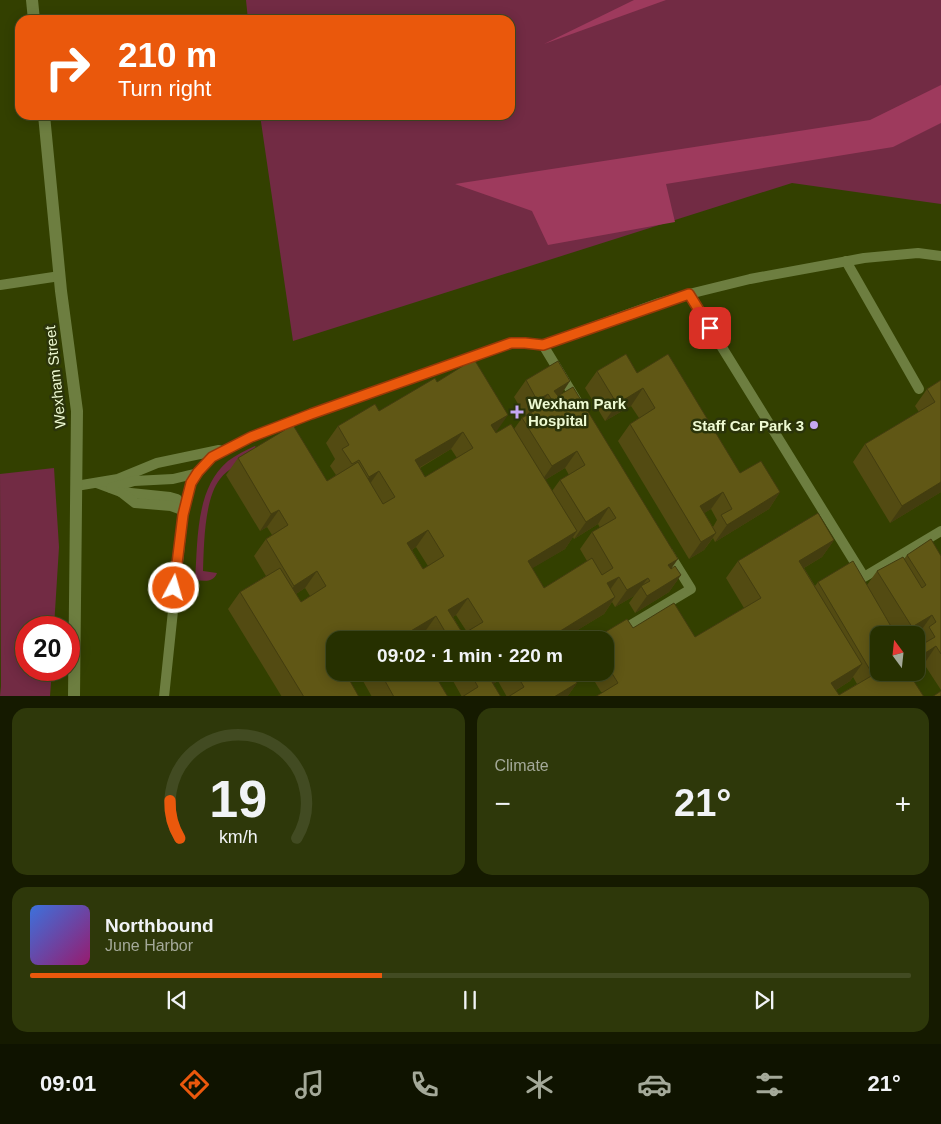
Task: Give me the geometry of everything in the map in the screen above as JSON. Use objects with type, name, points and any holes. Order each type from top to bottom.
[{"type":"street","points":[[32,0],[34,15]]},
{"type":"street","name":"Wexham Street","points":[[44,120],[60,276],[77,411],[74,696]]},
{"type":"lane","points":[[164,696],[182,512],[191,483],[212,457],[228,448],[311,414],[511,343],[543,345],[689,294],[750,279],[846,261],[918,253],[941,256]]},
{"type":"lane","points":[[846,261],[919,389]]},
{"type":"lane","points":[[0,285],[60,276]]},
{"type":"lane","points":[[689,294],[864,577],[941,531]]},
{"type":"lane","points":[[543,345],[584,413]]},
{"type":"lane","points":[[76,486],[118,478],[164,462],[228,448]]},
{"type":"lane","points":[[109,488],[134,481],[173,478],[198,472]]},
{"type":"lane","points":[[97,483],[121,492],[177,499],[182,512]]},
{"type":"lane","points":[[624,629],[691,589],[660,539]]},
{"type":"shaded area","points":[[246,0],[941,0],[941,204],[792,183],[293,341],[261,120],[515,120],[515,15],[248,15]]},
{"type":"shaded area","points":[[634,0],[666,0],[544,44]]},
{"type":"shaded area","points":[[941,85],[941,123],[893,147],[666,184],[675,222],[548,245],[532,211],[455,184],[870,120]]},
{"type":"shaded area","points":[[255,446],[260,453],[228,471],[215,488],[206,523],[203,571],[217,573],[211,580],[195,580],[200,516],[209,486],[228,461]]},
{"type":"shaded area","points":[[54,468],[59,547],[55,616],[15,616],[15,681],[51,681],[50,696],[0,696],[0,474]]},
{"type":"building","points":[[626,354],[637,373],[668,354],[740,473],[761,461],[780,492],[727,525],[721,515],[732,509],[723,492],[700,506],[716,533],[701,542],[630,424],[655,408],[643,388],[617,404],[597,371]]},
{"type":"building","points":[[474,359],[508,415],[491,425],[496,433],[511,424],[577,531],[528,561],[544,588],[592,558],[602,575],[613,568],[592,532],[616,518],[609,507],[586,522],[560,480],[585,465],[577,451],[552,466],[522,418],[552,400],[548,394],[537,400],[526,380],[558,361],[570,381],[554,391],[558,396],[573,387],[678,559],[668,565],[671,569],[675,566],[681,575],[647,596],[641,586],[650,581],[648,578],[627,590],[619,577],[607,583],[615,597],[560,631],[468,631],[483,622],[468,598],[448,610],[461,631],[445,631],[436,616],[411,631],[326,631],[326,681],[350,681],[358,696],[303,696],[240,592],[280,568],[301,602],[326,586],[317,571],[294,586],[266,539],[288,525],[279,510],[271,514],[238,458],[293,425],[327,481],[358,462],[383,504],[395,497],[379,471],[369,477],[359,460],[352,464],[342,449],[349,445],[338,426],[375,404],[379,411],[435,378],[437,382]],"holes":[[[463,432],[473,448],[425,477],[415,460]],[[428,530],[444,556],[423,569],[407,543]]]},
{"type":"building","points":[[941,380],[941,482],[902,506],[865,444],[935,402],[927,389]]},
{"type":"building","points":[[818,513],[834,540],[799,561],[862,664],[831,683],[839,695],[870,677],[870,681],[914,681],[923,696],[597,696],[618,683],[614,677],[614,631],[607,631],[627,619],[633,628],[674,603],[695,637],[761,598],[738,561]]},
{"type":"building","points":[[931,539],[941,556],[941,654],[936,646],[925,653],[925,643],[935,637],[929,627],[936,622],[932,615],[911,626],[877,571],[903,557],[922,588],[926,585],[907,555]]},
{"type":"building","points":[[853,561],[891,626],[870,626],[870,670],[818,582]]},
{"type":"building","points":[[385,681],[438,681],[447,696],[393,696]]},
{"type":"building","points":[[475,681],[491,681],[500,696],[464,696],[478,687]]},
{"type":"building","points":[[520,681],[576,681],[577,683],[556,696],[510,696],[524,687]]},
{"type":"building","points":[[941,691],[941,696],[934,696]]},
{"type":"place","name":"Wexham Park Hospital","points":[[517,412]]},
{"type":"place","name":"Staff Car Park 3","points":[[814,425]]},
{"type":"route","points":[[174,588],[183,515],[191,483],[212,457],[228,448],[311,414],[511,343],[543,345],[689,294],[710,328]]}]
